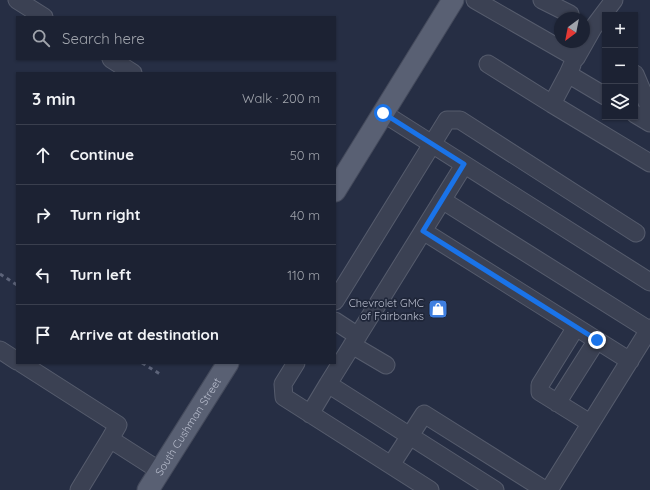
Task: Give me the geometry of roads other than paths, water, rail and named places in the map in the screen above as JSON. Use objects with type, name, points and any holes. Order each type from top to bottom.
[{"type":"main road","points":[[336,189],[453,0]]},
{"type":"main road","name":"South Cushman Street","points":[[148,490],[227,364]]},
{"type":"street","points":[[17,0],[42,16]]},
{"type":"street","points":[[475,0],[576,58]]},
{"type":"street","points":[[542,0],[566,12]]},
{"type":"street","points":[[552,104],[576,58],[601,26],[614,0]]},
{"type":"street","points":[[113,60],[131,72]]},
{"type":"street","points":[[488,64],[650,163]]},
{"type":"street","points":[[568,74],[602,94]]},
{"type":"street","points":[[638,81],[650,109]]},
{"type":"street","points":[[383,113],[650,282]]},
{"type":"street","points":[[638,116],[650,123]]},
{"type":"street","points":[[336,299],[447,120],[460,120],[636,233]]},
{"type":"street","points":[[310,414],[464,164]]},
{"type":"street","points":[[442,200],[650,329],[549,490]]},
{"type":"street","points":[[423,231],[630,360]]},
{"type":"street","points":[[336,322],[355,340],[386,365]]},
{"type":"street","points":[[576,327],[540,385],[540,392],[590,423]]},
{"type":"street","points":[[558,403],[597,340]]},
{"type":"street","points":[[0,350],[16,360]]},
{"type":"street","points":[[23,364],[118,424],[79,490]]},
{"type":"street","points":[[295,364],[283,384],[284,397],[430,490]]},
{"type":"street","points":[[328,384],[495,490]]},
{"type":"street","points":[[391,465],[424,414],[545,490]]},
{"type":"street","points":[[110,439],[160,472]]},
{"type":"railway","points":[[0,274],[16,284]]},
{"type":"railway","points":[[144,364],[160,374]]},
{"type":"place","name":"Chevrolet GMC of Fairbanks","points":[[438,309]]}]
